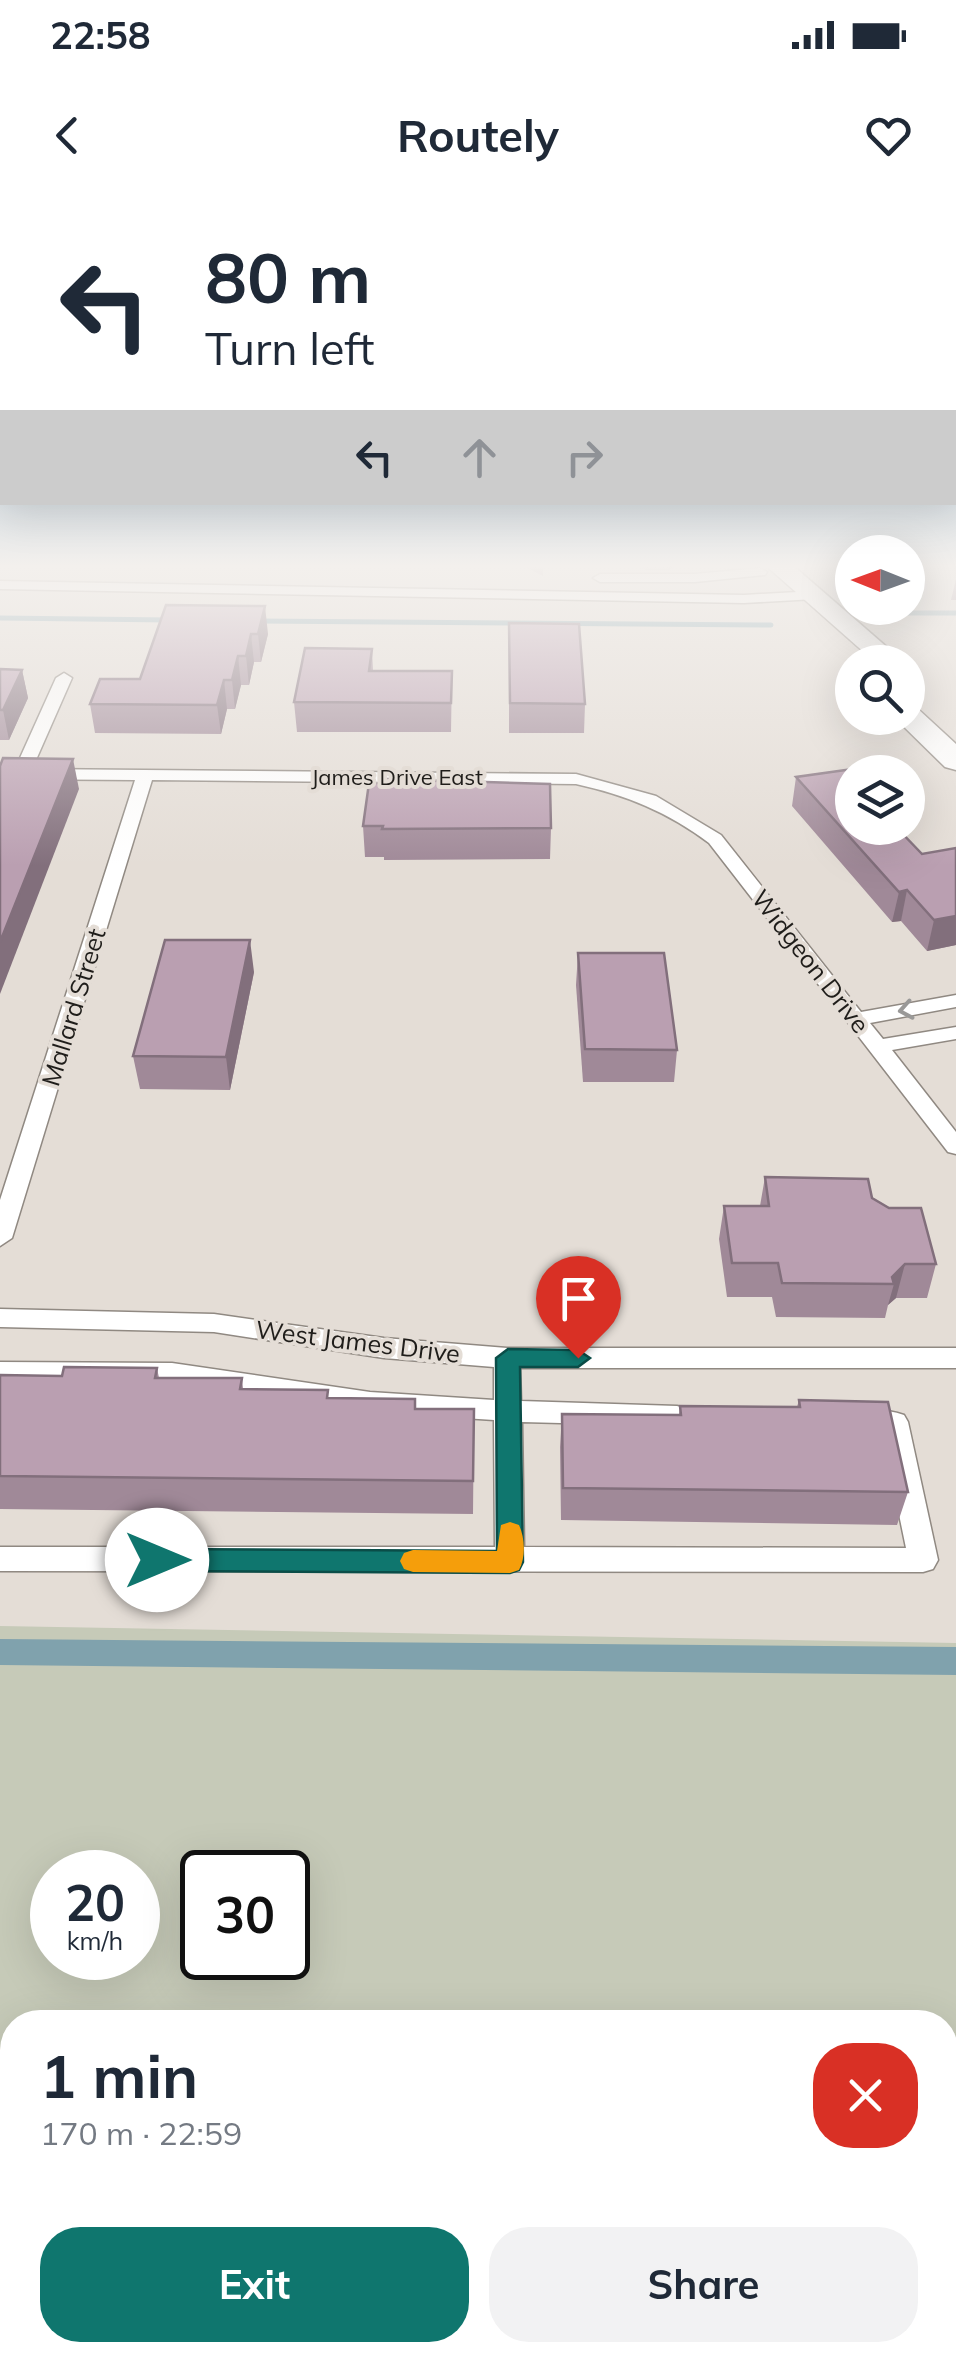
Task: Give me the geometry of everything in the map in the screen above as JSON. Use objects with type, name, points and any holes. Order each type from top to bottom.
[{"type":"highway","points":[[925,708],[956,724]]},
{"type":"highway","points":[[925,717],[956,761]]},
{"type":"street","points":[[20,774],[64,678]]},
{"type":"street","name":"James Drive East","points":[[0,774],[576,779],[647,796]]},
{"type":"street","name":"Mallard Street","points":[[0,1238],[145,776]]},
{"type":"street","name":"Widgeon Drive","points":[[647,796],[684,814],[715,839],[956,1146]]},
{"type":"street","points":[[856,1019],[956,1001]]},
{"type":"street","points":[[878,1046],[956,1033]]},
{"type":"street","name":"West James Drive","points":[[0,1318],[214,1323],[384,1348],[508,1358],[956,1358]]},
{"type":"street","points":[[508,1358],[510,1562]]},
{"type":"street","points":[[0,1372],[172,1372],[370,1402],[509,1412],[702,1416]]},
{"type":"street","points":[[0,1559],[923,1560],[894,1422],[836,1420]]},
{"type":"green space","points":[[0,1626],[956,1643],[956,2010],[0,2010]]},
{"type":"building","points":[[145,664],[236,664],[232,680],[224,680],[217,705],[90,704],[100,679],[140,679]]},
{"type":"building","points":[[302,664],[370,664],[369,671],[452,671],[451,703],[294,702]]},
{"type":"building","points":[[510,664],[582,664],[585,704],[510,703]]},
{"type":"building","points":[[0,669],[22,670],[3,710],[0,710]]},
{"type":"building","points":[[3,758],[73,759],[0,942],[0,766]]},
{"type":"building","points":[[835,771],[835,821],[796,777]]},
{"type":"building","points":[[388,779],[550,784],[551,828],[363,826],[369,783],[387,783]]},
{"type":"building","points":[[857,845],[913,845],[922,854],[956,848],[956,916],[934,920],[907,890],[899,892]]},
{"type":"building","points":[[165,940],[250,940],[226,1057],[133,1056]]},
{"type":"building","points":[[578,953],[664,953],[677,1050],[585,1049]]},
{"type":"building","points":[[765,1177],[868,1179],[872,1198],[889,1208],[921,1208],[936,1264],[905,1264],[892,1277],[894,1284],[782,1283],[778,1263],[732,1263],[724,1206],[769,1206]]},
{"type":"building","points":[[64,1367],[157,1368],[155,1378],[242,1378],[240,1389],[328,1390],[327,1398],[415,1399],[415,1409],[474,1409],[473,1481],[0,1476],[0,1375],[62,1376]]},
{"type":"building","points":[[799,1400],[888,1402],[908,1492],[563,1488],[562,1414],[681,1415],[680,1406],[800,1407]]},
{"type":"waterway","points":[[0,1652],[956,1661]]},
{"type":"slow traffic","points":[[413,1561],[510,1562],[510,1533]]},
{"type":"route","points":[[157,1560],[510,1562],[508,1358],[578,1358]]}]
